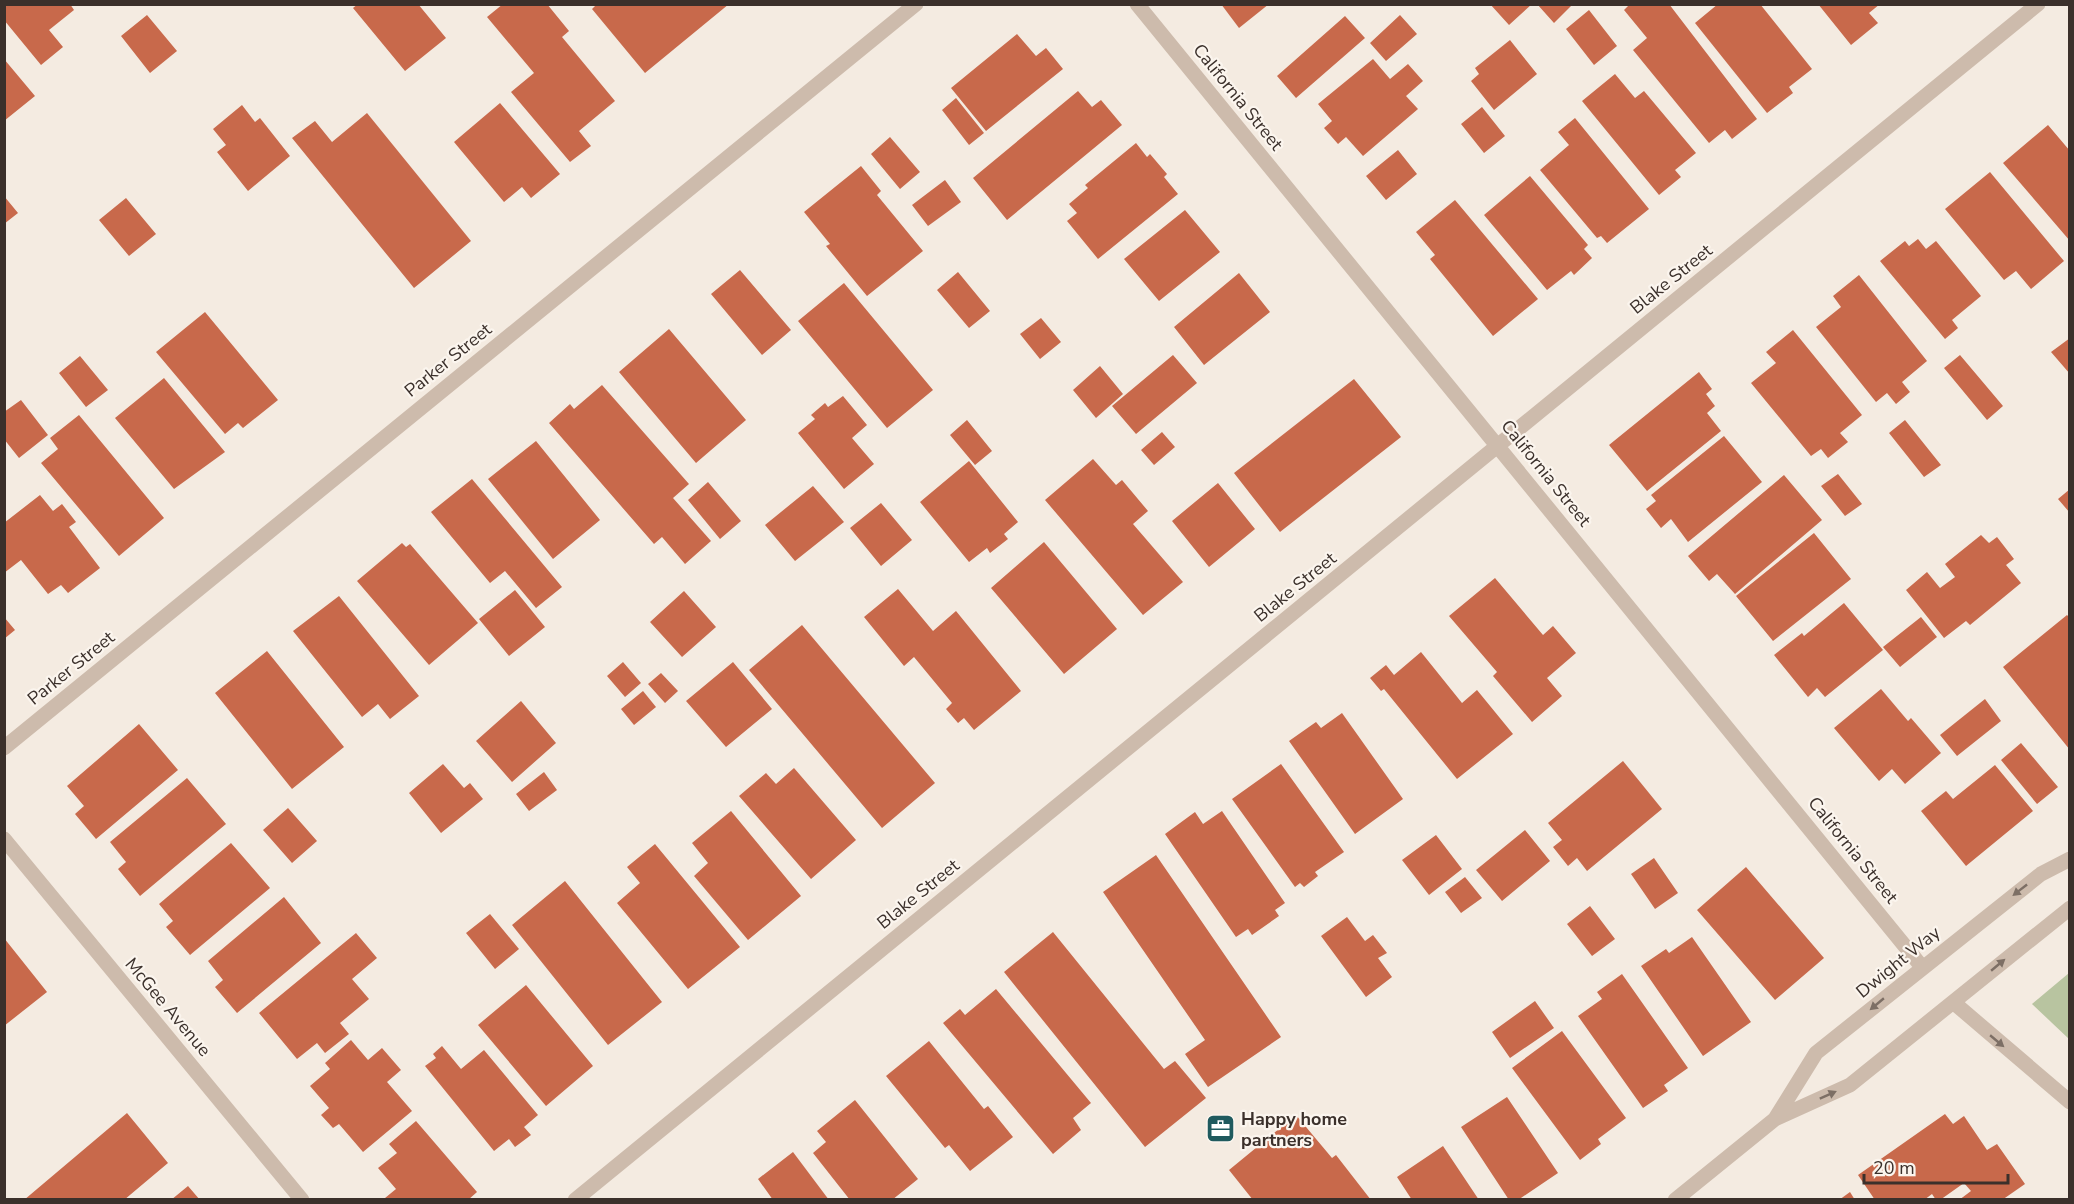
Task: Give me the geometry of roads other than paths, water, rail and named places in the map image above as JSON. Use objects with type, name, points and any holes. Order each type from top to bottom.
[{"type":"street","name":"Parker Street","points":[[4,748],[916,4]]},
{"type":"street","name":"California Street","points":[[1137,4],[1923,968]]},
{"type":"street","name":"Blake Street","points":[[575,1200],[2038,4]]},
{"type":"street","name":"McGee Avenue","points":[[4,839],[302,1200]]},
{"type":"street","name":"Dwight Way","points":[[1775,1119],[1816,1053],[2041,874],[2070,859]]},
{"type":"street","name":"Dwight Way","points":[[1675,1200],[1775,1119],[1850,1085],[2070,908]]},
{"type":"street","points":[[1953,1002],[2070,1102]]},
{"type":"place","name":"Happy home partners","points":[[1220,1129]]}]
